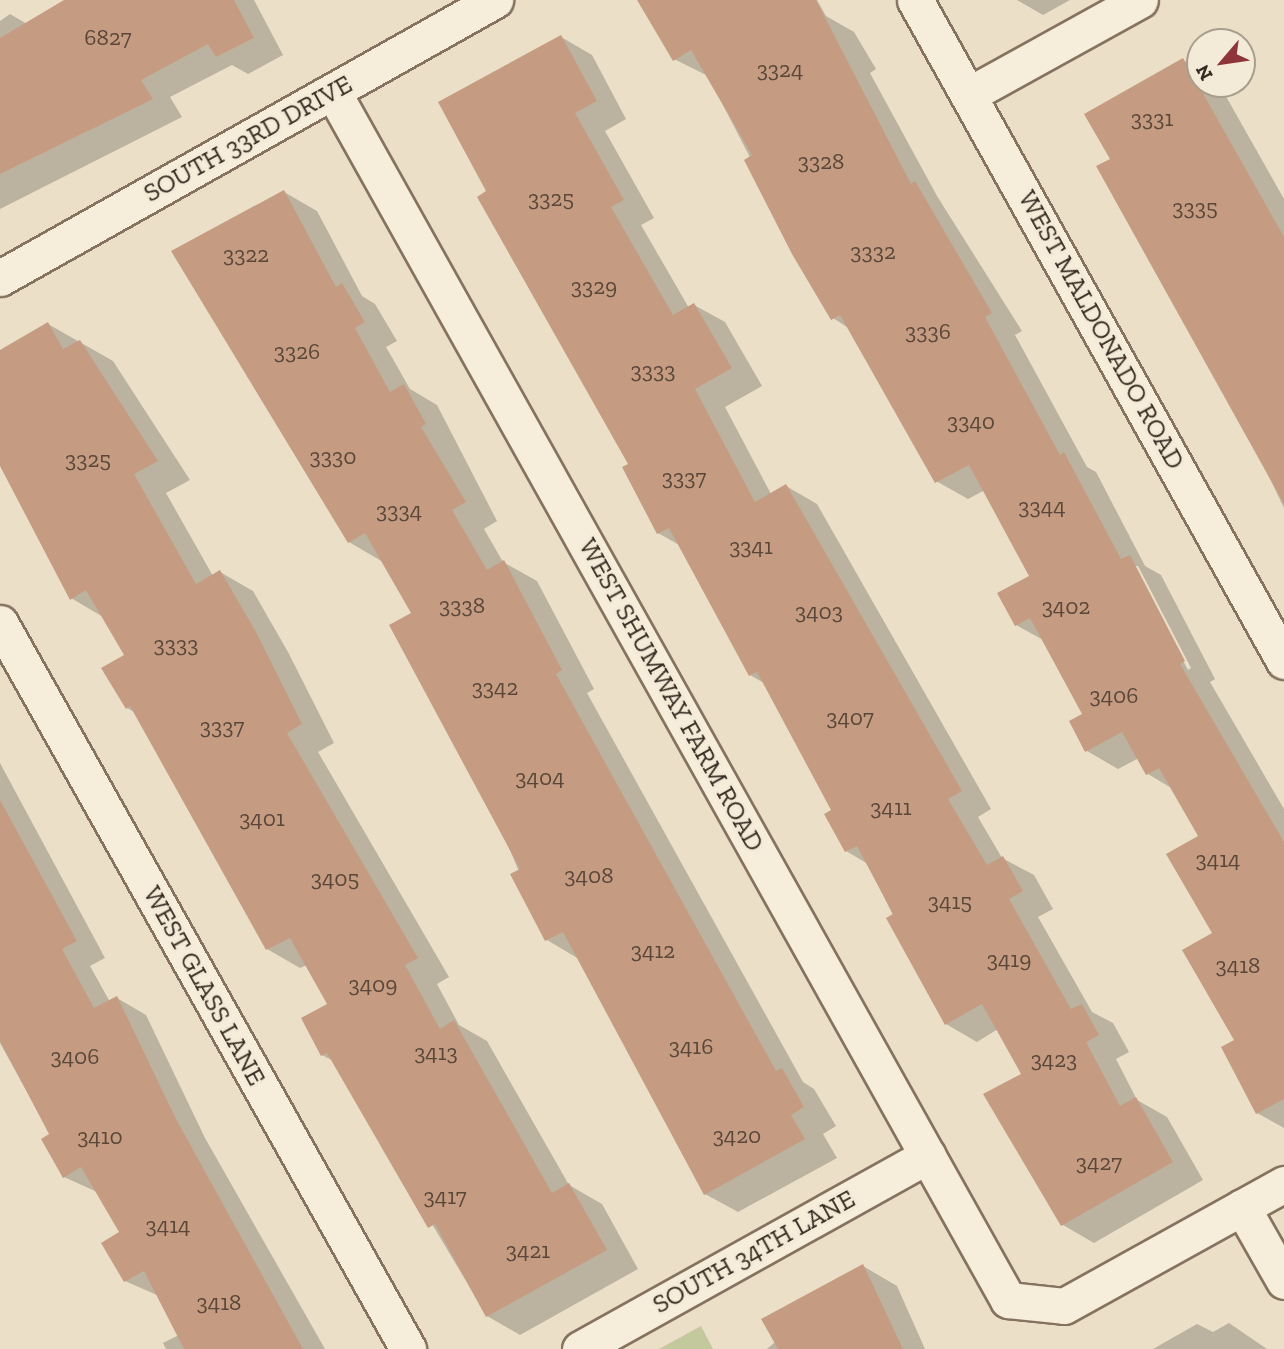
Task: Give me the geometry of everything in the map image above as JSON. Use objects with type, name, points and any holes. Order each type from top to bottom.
[{"type":"street","name":"SOUTH 33RD DRIVE","points":[[0,278],[495,0]]},
{"type":"street","name":"WEST MALDONADO ROAD","points":[[915,0],[970,94],[1284,661]]},
{"type":"street","points":[[970,94],[1140,0]]},
{"type":"street","name":"WEST SHUMWAY FARM ROAD","points":[[333,92],[1008,1300],[1064,1306],[1242,1208]]},
{"type":"street","name":"WEST GLASS LANE","points":[[0,623],[408,1349]]},
{"type":"street","name":"SOUTH 34TH LANE","points":[[580,1349],[928,1154]]},
{"type":"street","points":[[1284,1184],[1242,1208],[1284,1281]]},
{"type":"green space","points":[[701,1326],[713,1349],[659,1349]]},
{"type":"building","points":[[64,0],[234,0],[254,38],[216,57],[208,44],[141,80],[153,99],[0,174],[0,38]]},
{"type":"building","points":[[637,0],[816,0],[911,184],[915,181],[992,313],[985,317],[1060,455],[1064,452],[1121,559],[1130,555],[1185,661],[1180,664],[1284,842],[1284,1099],[1256,1114],[1221,1047],[1234,1040],[1182,950],[1212,933],[1166,854],[1198,836],[1159,768],[1146,775],[1122,732],[1085,752],[1069,721],[1082,714],[1030,618],[1015,626],[997,593],[1029,576],[969,465],[935,483],[840,315],[831,320],[792,254],[744,160],[752,155],[691,50],[673,61]]},
{"type":"building","points":[[561,35],[597,101],[575,113],[624,200],[611,207],[673,315],[694,303],[732,368],[695,389],[755,502],[786,484],[962,791],[948,799],[987,865],[1003,856],[1023,891],[1009,899],[1071,1009],[1082,1004],[1099,1035],[1086,1042],[1120,1106],[1136,1097],[1173,1162],[1061,1226],[983,1094],[1021,1074],[982,1004],[945,1025],[886,918],[893,914],[857,846],[845,852],[824,814],[831,810],[757,672],[749,676],[669,528],[657,534],[622,467],[628,464],[477,197],[486,191],[438,102]]},
{"type":"building","points":[[1183,58],[1186,63],[1186,98],[1206,98],[1284,237],[1284,504],[1096,166],[1110,159],[1084,114]]},
{"type":"building","points":[[284,190],[336,287],[342,283],[365,322],[355,328],[390,392],[404,384],[426,424],[421,427],[466,502],[452,510],[487,570],[504,560],[562,670],[556,674],[776,1071],[782,1068],[804,1107],[791,1115],[805,1139],[704,1195],[563,932],[545,941],[510,874],[520,869],[389,625],[411,613],[365,533],[348,543],[171,251]]},
{"type":"building","points":[[48,322],[63,349],[80,340],[158,461],[134,474],[196,584],[220,570],[256,632],[302,724],[287,733],[418,958],[405,965],[440,1029],[454,1020],[552,1193],[569,1183],[607,1250],[486,1317],[435,1224],[428,1228],[327,1053],[321,1056],[301,1018],[327,1004],[290,938],[266,950],[130,706],[126,709],[101,668],[124,655],[86,590],[70,600],[0,466],[0,350]]},
{"type":"building","points":[[0,800],[77,941],[62,949],[94,1008],[117,996],[176,1119],[303,1349],[184,1349],[144,1271],[124,1282],[101,1243],[119,1232],[81,1167],[63,1178],[41,1139],[49,1134],[0,1041]]},
{"type":"building","points":[[863,1264],[903,1349],[778,1349],[761,1319]]}]
